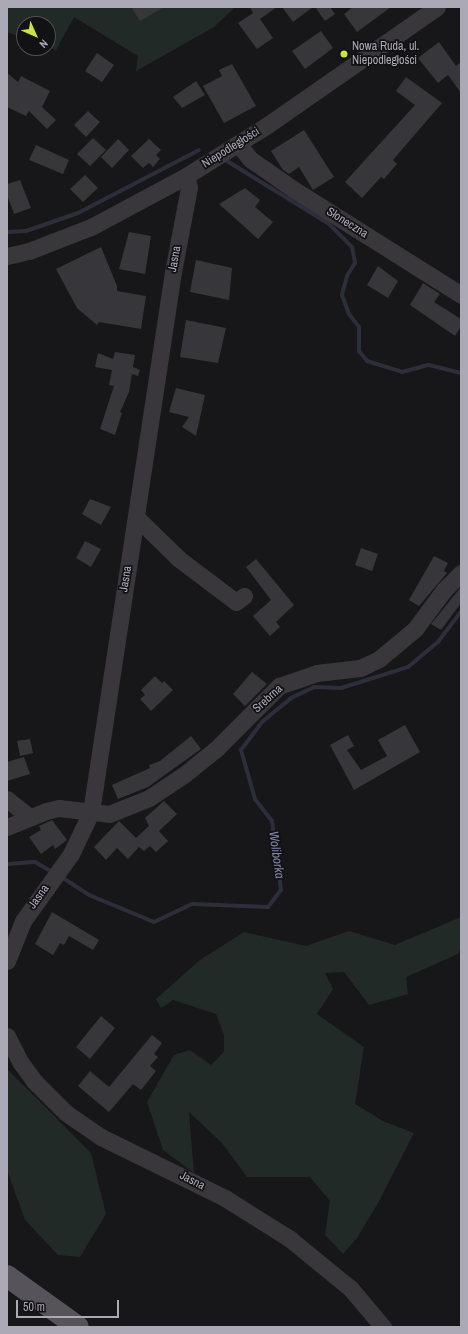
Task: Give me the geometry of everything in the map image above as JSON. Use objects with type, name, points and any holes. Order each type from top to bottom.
[{"type":"main road","points":[[7,1276],[78,1327]]},
{"type":"main road","points":[[7,1281],[56,1327]]},
{"type":"street","name":"Niepodległości","points":[[7,256],[29,251],[91,227],[186,176],[238,144],[437,7]]},
{"type":"street","name":"Słoneczna","points":[[238,144],[250,159],[293,189],[461,295]]},
{"type":"street","name":"Jasna","points":[[7,961],[23,921],[79,842],[91,812],[173,272],[189,187],[186,176]]},
{"type":"street","points":[[136,517],[179,559],[236,602],[244,596]]},
{"type":"street","name":"Srebrna","points":[[7,827],[59,808],[109,814],[120,811],[148,798],[185,774],[215,750],[279,686],[317,673],[360,668],[379,659],[415,629],[444,590],[461,573]]},
{"type":"street","points":[[7,799],[29,818]]},
{"type":"street","name":"Jasna","points":[[7,1036],[21,1063],[34,1081],[66,1113],[102,1137],[225,1198],[290,1239],[351,1290],[383,1327]]},
{"type":"shaded area","points":[[7,7],[235,7],[214,27],[136,71],[138,56],[74,17],[56,50],[56,16],[16,16],[16,35],[7,32]]},
{"type":"shaded area","points":[[461,917],[461,948],[458,954],[406,977],[408,994],[369,1005],[344,972],[325,973],[333,989],[317,1014],[364,1047],[355,1104],[383,1121],[414,1133],[378,1203],[357,1238],[343,1254],[325,1235],[330,1201],[310,1177],[247,1177],[222,1143],[189,1112],[194,1173],[163,1150],[147,1102],[174,1055],[190,1050],[211,1065],[224,1052],[224,1035],[216,1014],[173,1000],[161,1008],[156,999],[200,960],[244,932],[306,946],[349,931],[395,945]]},
{"type":"shaded area","points":[[7,1069],[91,1153],[106,1214],[80,1257],[58,1255],[25,1220],[7,1170]]},
{"type":"building","points":[[131,7],[164,7],[140,21]]},
{"type":"building","points":[[250,7],[277,7],[260,19],[273,38],[257,49],[238,23],[253,13]]},
{"type":"building","points":[[282,7],[313,7],[293,22]]},
{"type":"building","points":[[315,7],[330,7],[335,14],[325,21]]},
{"type":"building","points":[[353,7],[391,7],[357,32],[344,14]]},
{"type":"building","points":[[321,31],[333,48],[305,69],[292,51]]},
{"type":"building","points":[[439,42],[456,66],[461,62],[461,93],[448,75],[438,83],[418,58]]},
{"type":"building","points":[[97,53],[114,65],[102,82],[85,71]]},
{"type":"building","points":[[232,64],[256,106],[224,123],[203,86],[222,76],[219,70]]},
{"type":"building","points":[[7,73],[18,82],[21,76],[50,91],[42,107],[56,120],[47,129],[29,111],[26,116],[7,107]]},
{"type":"building","points":[[406,77],[442,103],[393,160],[397,164],[384,179],[381,177],[362,198],[345,182],[415,105],[396,91]]},
{"type":"building","points":[[196,81],[205,95],[182,108],[173,97]]},
{"type":"building","points":[[88,111],[100,122],[86,137],[74,125]]},
{"type":"building","points":[[304,130],[334,177],[313,190],[299,167],[289,174],[283,170],[271,151]]},
{"type":"building","points":[[93,138],[106,150],[90,166],[77,154]]},
{"type":"building","points":[[118,139],[129,150],[112,168],[101,157]]},
{"type":"building","points":[[149,139],[161,150],[156,155],[160,159],[153,167],[149,163],[143,168],[131,156]]},
{"type":"building","points":[[36,145],[69,160],[63,174],[29,160]]},
{"type":"building","points":[[85,175],[98,188],[83,202],[70,189]]},
{"type":"building","points":[[20,180],[31,208],[14,214],[7,195],[7,184]]},
{"type":"building","points":[[245,188],[260,200],[255,207],[273,222],[258,239],[219,204]]},
{"type":"building","points":[[129,232],[151,236],[145,274],[119,269]]},
{"type":"building","points":[[101,247],[117,286],[117,291],[146,296],[141,329],[99,322],[97,325],[77,308],[56,269]]},
{"type":"building","points":[[196,260],[232,268],[229,300],[190,292]]},
{"type":"building","points":[[378,266],[398,281],[388,298],[367,285]]},
{"type":"building","points":[[423,283],[440,294],[434,302],[461,319],[461,326],[455,336],[410,305]]},
{"type":"building","points":[[186,320],[226,328],[218,363],[180,357]]},
{"type":"building","points":[[115,352],[135,355],[133,367],[140,370],[138,376],[132,374],[129,392],[120,412],[122,413],[115,435],[100,429],[114,386],[109,385],[112,370],[95,367],[98,353],[113,359]]},
{"type":"building","points":[[176,388],[205,395],[196,436],[182,427],[189,417],[169,412]]},
{"type":"building","points":[[90,499],[111,507],[101,525],[82,514]]},
{"type":"building","points":[[85,541],[101,549],[91,567],[76,558]]},
{"type":"building","points":[[361,548],[378,554],[372,571],[355,565]]},
{"type":"building","points":[[434,556],[448,563],[444,571],[447,573],[419,606],[409,600]]},
{"type":"building","points":[[256,559],[294,605],[276,622],[280,627],[270,636],[253,616],[271,600],[246,567]]},
{"type":"building","points":[[461,587],[461,603],[441,630],[431,624]]},
{"type":"building","points":[[252,672],[267,684],[245,706],[233,694]]},
{"type":"building","points":[[155,676],[162,683],[164,681],[173,690],[151,711],[140,699],[145,695],[141,690]]},
{"type":"building","points":[[405,725],[420,752],[354,790],[330,745],[348,735],[354,746],[347,750],[361,770],[387,756],[378,740]]},
{"type":"building","points":[[191,736],[201,749],[148,787],[118,799],[112,785],[150,768],[149,765],[160,761]]},
{"type":"building","points":[[30,739],[33,753],[20,756],[17,741]]},
{"type":"building","points":[[24,757],[30,774],[7,781],[7,762]]},
{"type":"building","points":[[164,801],[177,814],[159,831],[168,841],[156,852],[150,846],[144,851],[139,847],[128,859],[117,848],[106,860],[94,847],[119,821],[136,838],[149,826],[145,818]]},
{"type":"building","points":[[52,820],[67,840],[55,849],[53,845],[41,854],[29,837],[41,830],[39,826]]},
{"type":"building","points":[[52,912],[99,940],[93,950],[69,936],[64,945],[60,943],[53,955],[35,944]]},
{"type":"building","points":[[101,1016],[115,1028],[90,1059],[76,1047]]},
{"type":"building","points":[[152,1035],[162,1043],[154,1054],[158,1057],[150,1066],[156,1071],[141,1090],[133,1084],[109,1112],[78,1086],[90,1071],[109,1087]]},
{"type":"waterway","points":[[7,232],[26,231],[78,213],[199,150]]},
{"type":"waterway","points":[[227,161],[329,224],[352,247],[355,263],[347,276],[342,295],[349,314],[359,327],[359,351],[367,361],[402,372],[429,365],[461,373]]},
{"type":"waterway","name":"Woliborka","points":[[60,876],[89,895],[154,922],[192,904],[268,907],[281,890],[272,821],[255,799],[241,750],[263,721],[293,697],[314,687],[341,688],[408,667],[438,642],[461,611]]},
{"type":"waterway","name":"Woliborka","points":[[7,864],[35,862],[54,873]]},
{"type":"place","name":"Nowa Ruda, ul. Niepodległości","points":[[344,54]]}]
